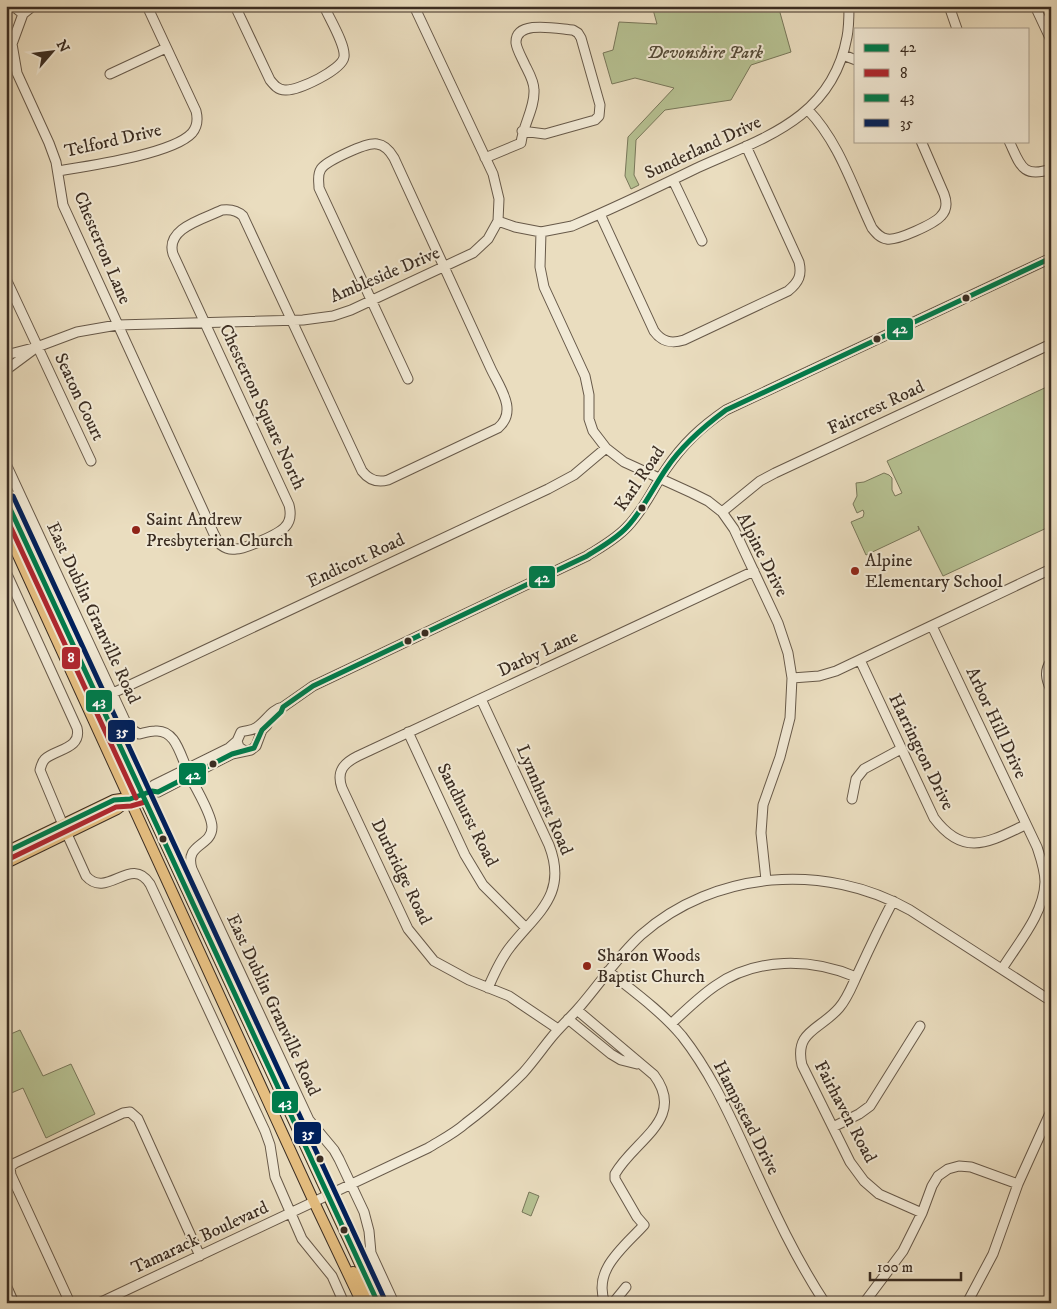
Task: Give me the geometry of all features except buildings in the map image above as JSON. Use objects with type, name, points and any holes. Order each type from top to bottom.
[{"type":"main road","name":"East Dublin Granville Road","points":[[6,499],[148,793],[328,1196],[378,1303]]},
{"type":"main road","points":[[6,529],[362,1303]]},
{"type":"main road","points":[[6,852],[119,808],[130,799],[148,793]]},
{"type":"main road","points":[[6,863],[65,829]]},
{"type":"main road","points":[[314,1202],[327,1216],[348,1262],[372,1303]]},
{"type":"street","points":[[13,6],[22,14],[33,6]]},
{"type":"street","points":[[110,74],[166,48],[147,6]]},
{"type":"street","points":[[235,6],[270,80],[276,87],[286,90],[296,88],[335,70],[344,58],[342,46],[324,6]]},
{"type":"street","points":[[414,6],[497,185],[499,199],[498,221]]},
{"type":"street","name":"Sunderland Drive","points":[[498,221],[515,227],[541,232],[572,226],[777,132],[808,110],[831,82],[843,55],[848,35],[849,6]]},
{"type":"street","points":[[949,6],[957,28]]},
{"type":"street","points":[[1035,6],[1051,40]]},
{"type":"street","name":"Chesterton Lane","points":[[22,14],[12,44],[17,73],[50,143],[58,171],[65,211],[217,540],[228,548]]},
{"type":"street","points":[[485,158],[521,143],[522,131],[533,100],[534,90],[532,80],[516,46],[521,30],[529,27],[573,30],[581,38],[600,105],[600,113],[595,120],[545,134],[522,131]]},
{"type":"street","name":"Telford Drive","points":[[58,171],[121,160],[160,149],[191,134],[197,125],[196,111],[166,48]]},
{"type":"street","points":[[843,55],[854,59]]},
{"type":"street","points":[[808,110],[820,122],[832,141],[872,228],[877,235],[885,239],[898,238],[935,221],[945,209],[947,201],[921,142]]},
{"type":"street","points":[[1009,142],[1023,168],[1035,173],[1051,168]]},
{"type":"street","points":[[292,320],[362,471],[367,477],[375,481],[382,482],[388,480],[498,428],[507,418],[507,403],[394,158],[390,151],[383,146],[376,143],[368,144],[328,163],[322,168],[318,177],[319,188],[408,379]]},
{"type":"street","points":[[600,214],[654,332],[668,342],[684,340],[788,291],[795,286],[800,278],[799,262],[746,146]]},
{"type":"street","points":[[672,180],[702,242]]},
{"type":"street","name":"Chesterton Square North","points":[[228,548],[235,550],[242,548],[279,532],[286,527],[291,512],[173,254],[172,242],[176,234],[183,228],[222,210],[236,211],[243,216],[292,320]]},
{"type":"street","name":"Ambleside Drive","points":[[6,355],[37,347],[76,332],[117,325],[303,320],[333,316],[371,302],[473,253],[488,239],[498,221]]},
{"type":"street","name":"Alpine Drive","points":[[541,232],[540,267],[544,287],[585,376],[589,396],[589,419],[593,431],[606,448],[624,462],[708,501],[722,512],[734,529],[778,623],[788,653],[792,678],[790,718],[780,757],[763,805],[761,833],[766,880]]},
{"type":"street","name":"Karl Road","points":[[250,731],[278,708],[283,707],[296,696],[326,678],[587,556],[610,542],[628,526],[644,506],[660,478],[690,438],[726,410],[1051,258]]},
{"type":"street","name":"Seaton Court","points":[[6,279],[91,461]]},
{"type":"street","name":"Faircrest Road","points":[[722,512],[760,481],[775,473],[1051,344]]},
{"type":"street","name":"Ambleside Drive","points":[[6,370],[37,347]]},
{"type":"street","name":"Endicott Road","points":[[113,692],[548,489],[574,475],[606,448]]},
{"type":"street","name":"East Dublin Granville Road","points":[[6,464],[128,727],[139,734],[162,731],[169,734],[174,741],[212,824],[210,836],[192,852],[190,857],[192,869],[308,1120],[334,1150],[351,1185],[367,1221],[371,1253],[394,1303]]},
{"type":"street","points":[[792,678],[819,676],[836,671],[1051,569]]},
{"type":"street","name":"Darby Lane","points":[[340,772],[349,760],[754,571]]},
{"type":"street","points":[[6,572],[77,728],[78,736],[75,741],[46,758],[40,770],[86,876],[91,881],[102,883],[134,873],[143,876],[150,884],[265,1131],[270,1145],[275,1176],[302,1239],[332,1276],[344,1303]]},
{"type":"street","name":"Arbor Hill Drive","points":[[932,626],[1043,865],[1046,904],[1002,969]]},
{"type":"street","name":"Harrington Drive","points":[[860,660],[934,818],[948,834],[961,841],[971,843],[986,842],[1025,825]]},
{"type":"street","points":[[1051,661],[1046,672],[1047,682],[1051,690]]},
{"type":"street","name":"Lynnhurst Road","points":[[481,699],[554,856],[555,880],[552,892],[541,913],[509,948],[493,975],[488,988]]},
{"type":"street","name":"Karl Road","points":[[258,739],[262,730],[281,712],[283,707]]},
{"type":"street","points":[[148,793],[154,785],[188,773],[232,754],[254,748],[258,739],[250,731],[241,732],[237,741],[229,748],[188,773]]},
{"type":"street","name":"Sandhurst Road","points":[[408,732],[465,855],[484,885],[526,928]]},
{"type":"street","points":[[237,741],[239,747],[245,751]]},
{"type":"street","points":[[852,799],[856,779],[864,769],[901,749]]},
{"type":"street","name":"Durbridge Road","points":[[340,772],[339,780],[342,788],[408,929],[434,961],[488,988],[509,996],[558,1029]]},
{"type":"street","name":"Tamarack Boulevard","points":[[99,1303],[428,1148],[466,1124],[523,1072],[558,1029],[577,1010],[608,971],[641,935],[675,910],[716,891],[766,880],[790,878],[850,885],[893,901],[1051,1001]]},
{"type":"street","name":"Fairhaven Road","points":[[893,901],[839,1008],[806,1036],[799,1054],[802,1065],[850,1162],[864,1181],[880,1194],[922,1213]]},
{"type":"street","points":[[671,1024],[715,985],[743,971],[770,964],[818,965],[840,970],[856,977]]},
{"type":"street","name":"Hampstead Drive","points":[[608,971],[671,1024],[682,1036],[713,1082],[778,1219],[814,1287],[825,1303]]},
{"type":"street","points":[[577,1010],[654,1075],[662,1086],[666,1100],[657,1124],[618,1170],[615,1179],[637,1217],[644,1225],[610,1261],[602,1284],[605,1302],[626,1287]]},
{"type":"street","points":[[568,1019],[611,1054],[622,1060],[640,1064]]},
{"type":"street","points":[[833,1127],[859,1114],[870,1106],[920,1026]]},
{"type":"street","points":[[966,1303],[993,1254],[1018,1184],[1051,1111]]},
{"type":"street","points":[[70,1303],[10,1175],[10,1167],[123,1112],[130,1112],[138,1119],[200,1256]]},
{"type":"street","points":[[864,1303],[903,1251],[938,1176],[948,1169],[959,1166],[972,1167],[1018,1184]]},
{"type":"street","points":[[6,1285],[14,1303]]},
{"type":"green space","name":"Devonshire Park","points":[[652,6],[780,6],[779,9],[791,52],[751,65],[731,100],[665,110],[636,140],[634,175],[639,185],[631,189],[625,176],[628,137],[674,88],[635,78],[612,84],[603,53],[613,50],[619,22],[657,24]]},
{"type":"green space","points":[[1051,385],[1051,526],[943,576],[918,526],[919,530],[866,555],[851,522],[863,517],[864,513],[863,510],[857,513],[853,504],[857,496],[856,483],[864,482],[884,473],[892,478],[892,490],[895,496],[902,493],[887,461]]},
{"type":"green space","points":[[20,1030],[43,1076],[71,1064],[95,1114],[46,1138],[23,1088],[9,1094],[6,1087],[6,1036]]},
{"type":"green space","points":[[529,1192],[539,1196],[531,1216],[522,1212]]},
{"type":"transit line","name":"42","points":[[6,852],[114,800],[130,799],[152,791],[158,792],[232,754],[254,748],[262,730],[281,712],[283,707],[313,686],[587,556],[613,539],[627,527],[638,513],[666,469],[686,444],[726,410],[1051,258]]},
{"type":"transit line","name":"35","points":[[13,496],[385,1300]]},
{"type":"transit line","name":"43","points":[[6,500],[378,1303]]},
{"type":"transit line","name":"8","points":[[6,517],[136,798]]},
{"type":"transit line","name":"8","points":[[9,859],[116,807],[131,806],[145,802]]},
{"type":"place","name":"Saint Andrew Presbyterian Church","points":[[136,530]]},
{"type":"place","name":"Alpine Elementary School","points":[[855,571]]},
{"type":"place","name":"Sharon Woods Baptist Church","points":[[587,966]]}]
